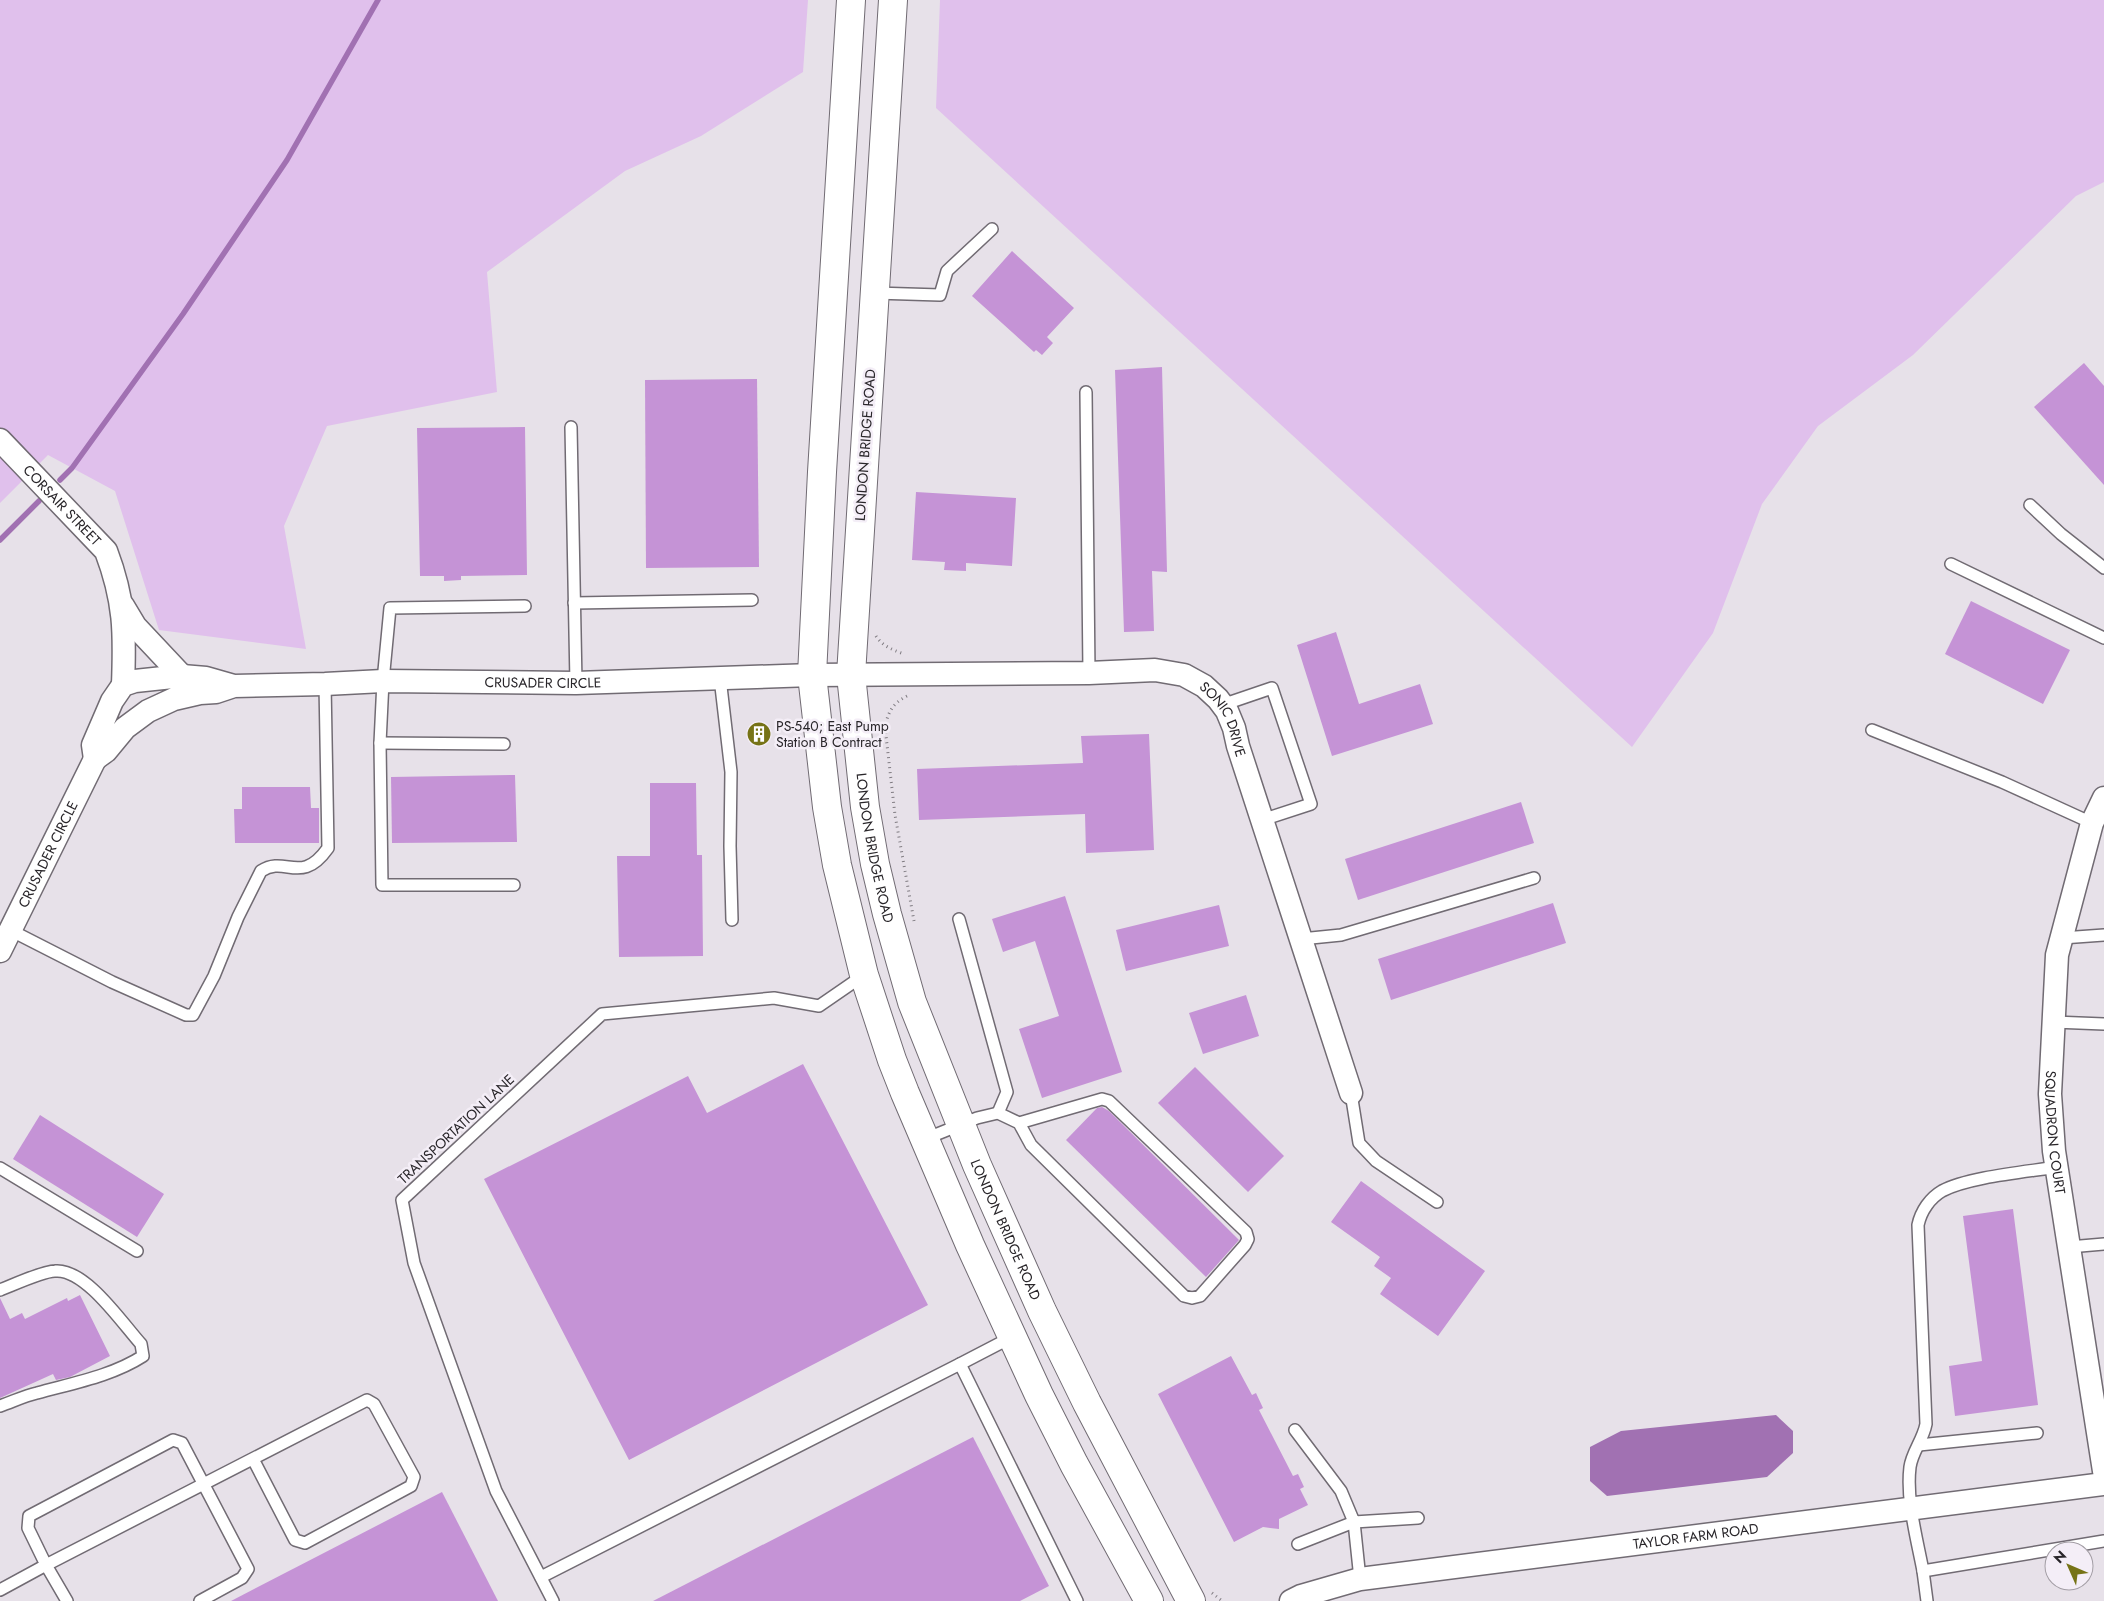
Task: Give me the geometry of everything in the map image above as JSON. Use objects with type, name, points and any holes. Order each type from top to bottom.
[{"type":"main road","points":[[851,0],[822,472],[812,675],[828,816],[844,899],[864,976],[892,1060],[1012,1337],[1074,1464],[1149,1601]]},
{"type":"main road","name":"LONDON BRIDGE ROAD","points":[[893,0],[851,676],[866,808],[887,914],[912,1002],[960,1125],[1038,1302],[1087,1403],[1200,1596]]},
{"type":"street","name":"CORSAIR STREET","points":[[0,440],[106,551],[115,574],[122,605],[125,640],[123,685]]},
{"type":"street","name":"CORSAIR STREET","points":[[122,605],[136,626],[182,676]]},
{"type":"street","name":"SONIC DRIVE","points":[[851,676],[1089,673],[1154,670],[1170,671],[1204,686],[1222,705],[1234,728],[1351,1093]]},
{"type":"street","name":"CRUSADER CIRCLE","points":[[0,950],[95,760],[106,751],[124,728],[148,712],[174,699],[200,693],[216,692],[234,686],[383,681],[576,683],[812,675],[851,676]]},
{"type":"street","name":"CRUSADER CIRCLE","points":[[95,760],[94,745],[112,701],[123,685],[135,681],[182,676],[206,678],[234,686]]},
{"type":"street","name":"SQUADRON COURT","points":[[2104,798],[2092,823],[2057,955],[2050,1094],[2057,1167],[2069,1247],[2097,1381],[2104,1471]]},
{"type":"street","name":"TAYLOR FARM ROAD","points":[[1292,1601],[1301,1596],[1360,1579],[2104,1484]]},
{"type":"lane","points":[[875,293],[940,295],[947,272],[992,229]]},
{"type":"lane","points":[[1086,392],[1089,673]]},
{"type":"lane","points":[[571,426],[576,683]]},
{"type":"lane","points":[[2030,505],[2061,534],[2104,568]]},
{"type":"lane","points":[[1951,564],[2104,638]]},
{"type":"lane","points":[[574,603],[752,600]]},
{"type":"lane","points":[[514,885],[382,885],[380,743],[383,681],[390,608],[525,606]]},
{"type":"lane","points":[[720,678],[731,772],[732,920]]},
{"type":"lane","points":[[10,930],[112,982],[186,1015],[193,1015],[214,976],[238,917],[261,871],[266,867],[298,868],[313,865],[328,848],[325,684]]},
{"type":"lane","points":[[1222,705],[1272,688],[1311,804],[1262,820]]},
{"type":"lane","points":[[1872,730],[2002,782],[2092,823]]},
{"type":"lane","points":[[380,743],[504,744]]},
{"type":"lane","points":[[1301,939],[1341,935],[1534,878]]},
{"type":"lane","points":[[959,918],[1007,1092],[998,1113]]},
{"type":"lane","points":[[2062,938],[2104,935]]},
{"type":"lane","name":"TRANSPORTATION LANE","points":[[553,1601],[496,1491],[414,1263],[402,1200],[602,1014],[774,998],[819,1006],[864,976]]},
{"type":"lane","points":[[2054,1022],[2104,1024]]},
{"type":"lane","points":[[1351,1093],[1359,1143],[1376,1161],[1437,1202]]},
{"type":"lane","points":[[925,1139],[998,1113],[1020,1123],[1031,1145],[1184,1296],[1192,1298],[1200,1296],[1245,1245],[1248,1239],[1246,1232],[1108,1101],[1102,1099],[1020,1123]]},
{"type":"lane","points":[[1927,1601],[1911,1509],[1910,1468],[1926,1424],[1918,1225],[1920,1216],[1928,1202],[1942,1191],[1959,1185],[2057,1167]]},
{"type":"lane","points":[[0,1168],[137,1251]]},
{"type":"lane","points":[[2069,1247],[2104,1244]]},
{"type":"lane","points":[[0,1290],[54,1270],[71,1272],[89,1286],[141,1344],[144,1356],[128,1366],[56,1389],[36,1393],[0,1406]]},
{"type":"lane","points":[[541,1577],[1012,1337]]},
{"type":"lane","points":[[960,1364],[1076,1601]]},
{"type":"lane","points":[[0,1590],[46,1565],[367,1400],[374,1404],[414,1477],[411,1486],[305,1543],[295,1540],[253,1459]]},
{"type":"lane","points":[[1295,1430],[1341,1491],[1354,1522],[1360,1579]]},
{"type":"lane","points":[[1919,1445],[2037,1433]]},
{"type":"lane","points":[[67,1601],[46,1565],[28,1528],[28,1516],[173,1440],[182,1443],[248,1569],[242,1578],[200,1601]]},
{"type":"lane","points":[[1298,1544],[1354,1522],[1418,1518]]},
{"type":"lane","points":[[1923,1572],[2104,1541]]},
{"type":"path","points":[[907,696],[897,701],[888,714],[885,727],[894,815],[915,926]]},
{"type":"path","points":[[1200,1596],[1221,1600]]},
{"type":"shaded area","points":[[0,0],[808,0],[803,72],[701,136],[625,171],[487,272],[497,392],[327,426],[284,526],[306,649],[159,630],[115,491],[48,455],[0,503]]},
{"type":"shaded area","points":[[940,0],[2104,0],[2104,182],[2076,196],[1913,355],[1818,426],[1762,504],[1713,633],[1632,747],[936,108]]},
{"type":"shaded area","points":[[1776,1415],[1793,1431],[1793,1453],[1767,1477],[1607,1496],[1590,1481],[1590,1447],[1621,1431]]},
{"type":"building","points":[[1012,251],[1074,308],[1047,337],[1053,343],[1042,355],[1036,350],[1034,352],[972,296]]},
{"type":"building","points":[[2084,363],[2104,386],[2104,485],[2034,407]]},
{"type":"building","points":[[1162,367],[1167,572],[1152,571],[1154,631],[1124,632],[1115,370]]},
{"type":"building","points":[[757,379],[759,567],[646,568],[645,380]]},
{"type":"building","points":[[525,427],[527,575],[461,576],[461,580],[444,581],[444,576],[420,576],[417,428]]},
{"type":"building","points":[[916,492],[1016,498],[1012,566],[966,563],[966,571],[944,570],[945,562],[912,560]]},
{"type":"building","points":[[1971,601],[2070,650],[2043,704],[1945,654]]},
{"type":"building","points":[[1336,632],[1359,704],[1420,684],[1433,724],[1332,756],[1297,645]]},
{"type":"building","points":[[1149,734],[1154,850],[1086,853],[1085,814],[919,820],[917,769],[1083,763],[1081,736]]},
{"type":"building","points":[[515,775],[517,842],[392,843],[391,777]]},
{"type":"building","points":[[650,783],[696,783],[697,855],[702,855],[703,956],[619,957],[617,856],[650,856]]},
{"type":"building","points":[[242,787],[310,787],[311,808],[319,808],[319,843],[235,843],[234,809],[242,809]]},
{"type":"building","points":[[1521,802],[1534,843],[1358,900],[1345,859]]},
{"type":"building","points":[[1065,896],[1122,1072],[1042,1098],[1019,1029],[1059,1016],[1035,941],[1003,952],[992,919]]},
{"type":"building","points":[[1553,903],[1566,943],[1391,1000],[1378,959]]},
{"type":"building","points":[[1219,905],[1229,946],[1126,971],[1116,930]]},
{"type":"building","points":[[1246,995],[1259,1036],[1203,1054],[1189,1013]]},
{"type":"building","points":[[803,1064],[928,1305],[629,1460],[484,1179],[688,1076],[707,1113]]},
{"type":"building","points":[[1195,1067],[1284,1156],[1248,1192],[1158,1103]]},
{"type":"building","points":[[1102,1107],[1109,1111],[1239,1240],[1206,1277],[1066,1140],[1097,1108]]},
{"type":"building","points":[[40,1115],[164,1194],[137,1237],[13,1159]]},
{"type":"building","points":[[1361,1181],[1485,1271],[1438,1336],[1380,1294],[1391,1278],[1374,1266],[1380,1257],[1331,1222]]},
{"type":"building","points":[[2013,1209],[2038,1405],[1955,1416],[1949,1366],[1982,1361],[1963,1216]]},
{"type":"building","points":[[80,1295],[110,1356],[70,1377],[56,1380],[53,1374],[0,1398],[0,1298],[10,1319],[22,1313],[25,1319],[67,1298],[68,1301]]},
{"type":"building","points":[[1231,1356],[1252,1395],[1256,1393],[1263,1408],[1259,1410],[1293,1476],[1298,1474],[1304,1487],[1300,1489],[1308,1505],[1279,1519],[1279,1529],[1263,1527],[1234,1542],[1158,1394]]},
{"type":"building","points":[[973,1437],[1049,1586],[1020,1601],[653,1601]]},
{"type":"building","points":[[442,1492],[498,1601],[231,1601]]},
{"type":"waterway","points":[[60,480],[72,468],[183,314],[287,160],[378,0]]},
{"type":"waterway","points":[[0,540],[39,501]]},
{"type":"place","name":"PS-540; East Pump Station B Contract","points":[[759,734]]}]
